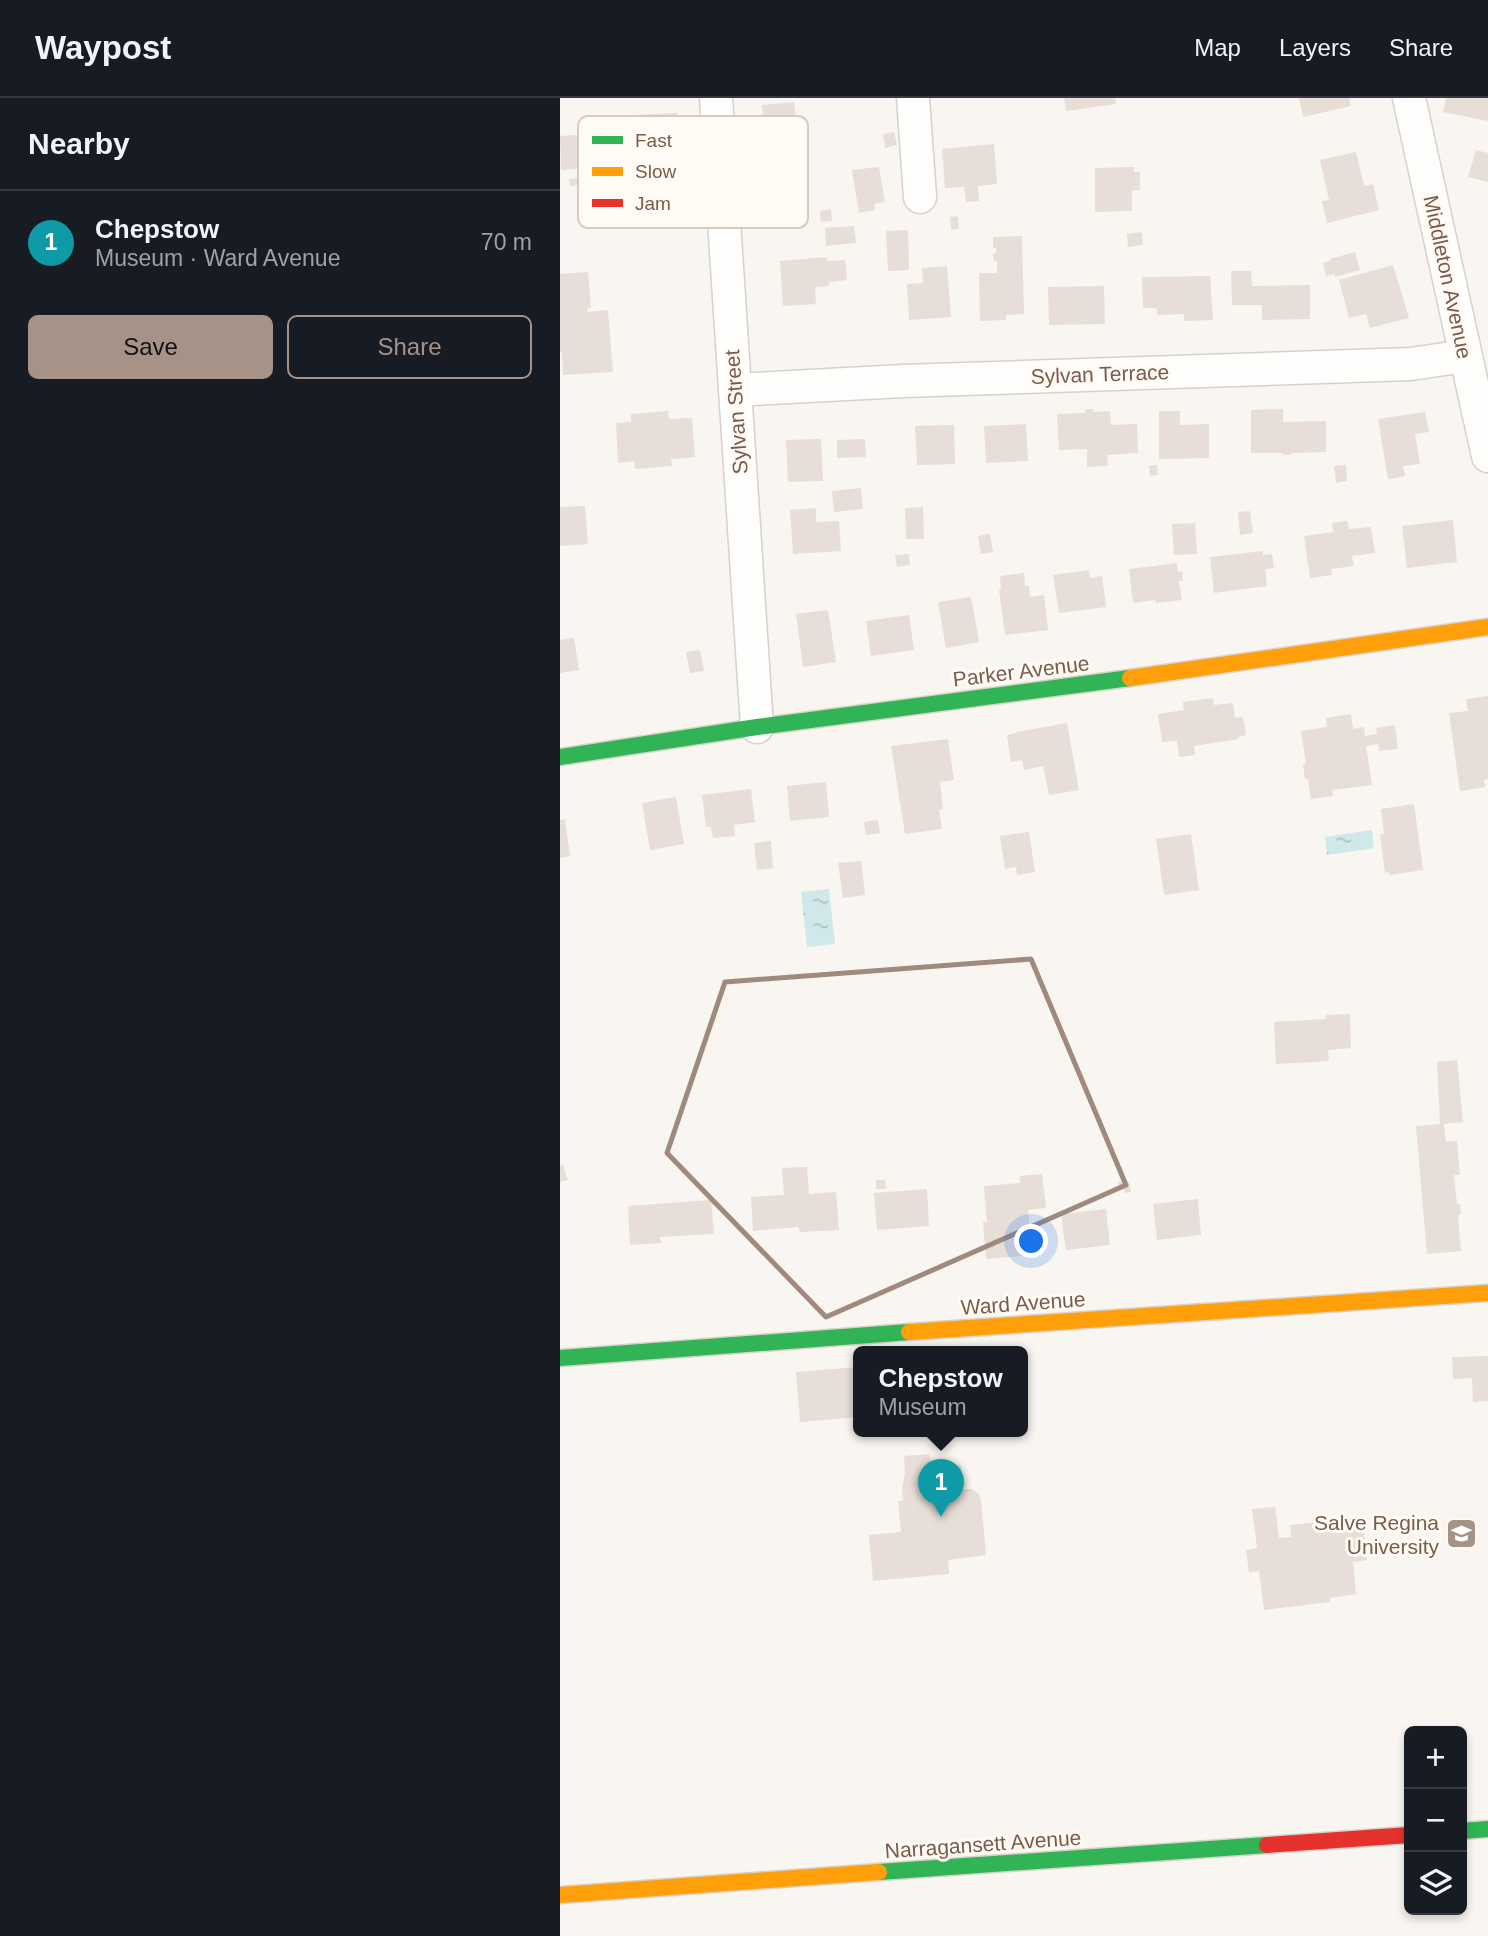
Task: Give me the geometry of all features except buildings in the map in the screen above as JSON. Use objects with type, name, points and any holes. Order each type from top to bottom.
[{"type":"street","name":"Sylvan Street","points":[[716,98],[717,116]]},
{"type":"street","points":[[913,98],[920,197]]},
{"type":"street","name":"Middleton Avenue","points":[[1409,98],[1488,456]]},
{"type":"street","name":"Sylvan Street","points":[[724,228],[757,727]]},
{"type":"street","name":"Sylvan Terrace","points":[[735,390],[916,380],[1411,364],[1465,356]]},
{"type":"street","name":"Parker Avenue","points":[[560,757],[757,727],[1488,627]]},
{"type":"street","name":"Ward Avenue","points":[[560,1358],[1488,1293]]},
{"type":"street","points":[[1467,1831],[1488,1829]]},
{"type":"street","name":"Narragansett Avenue","points":[[560,1895],[1404,1835]]},
{"type":"highlighted area","points":[[1031,959],[1126,1185],[826,1317],[667,1153],[725,982]]},
{"type":"water","points":[[1372,830],[1374,848],[1327,855],[1325,837]]},
{"type":"water","points":[[829,889],[835,944],[807,947],[801,892]]},
{"type":"traffic: fast","points":[[560,757],[757,727],[1130,678]]},
{"type":"traffic: fast","points":[[560,1358],[909,1332]]},
{"type":"traffic: fast","points":[[1467,1831],[1488,1829]]},
{"type":"traffic: fast","points":[[879,1872],[1267,1845]]},
{"type":"traffic: slow","points":[[1130,678],[1488,627]]},
{"type":"traffic: slow","points":[[909,1332],[1488,1293]]},
{"type":"traffic: slow","points":[[560,1895],[879,1872]]},
{"type":"traffic: jam","points":[[1267,1845],[1404,1835]]},
{"type":"place","name":"Chepstow","points":[[941,1517]]},
{"type":"place","name":"Salve Regina University","points":[[1462,1534]]}]
